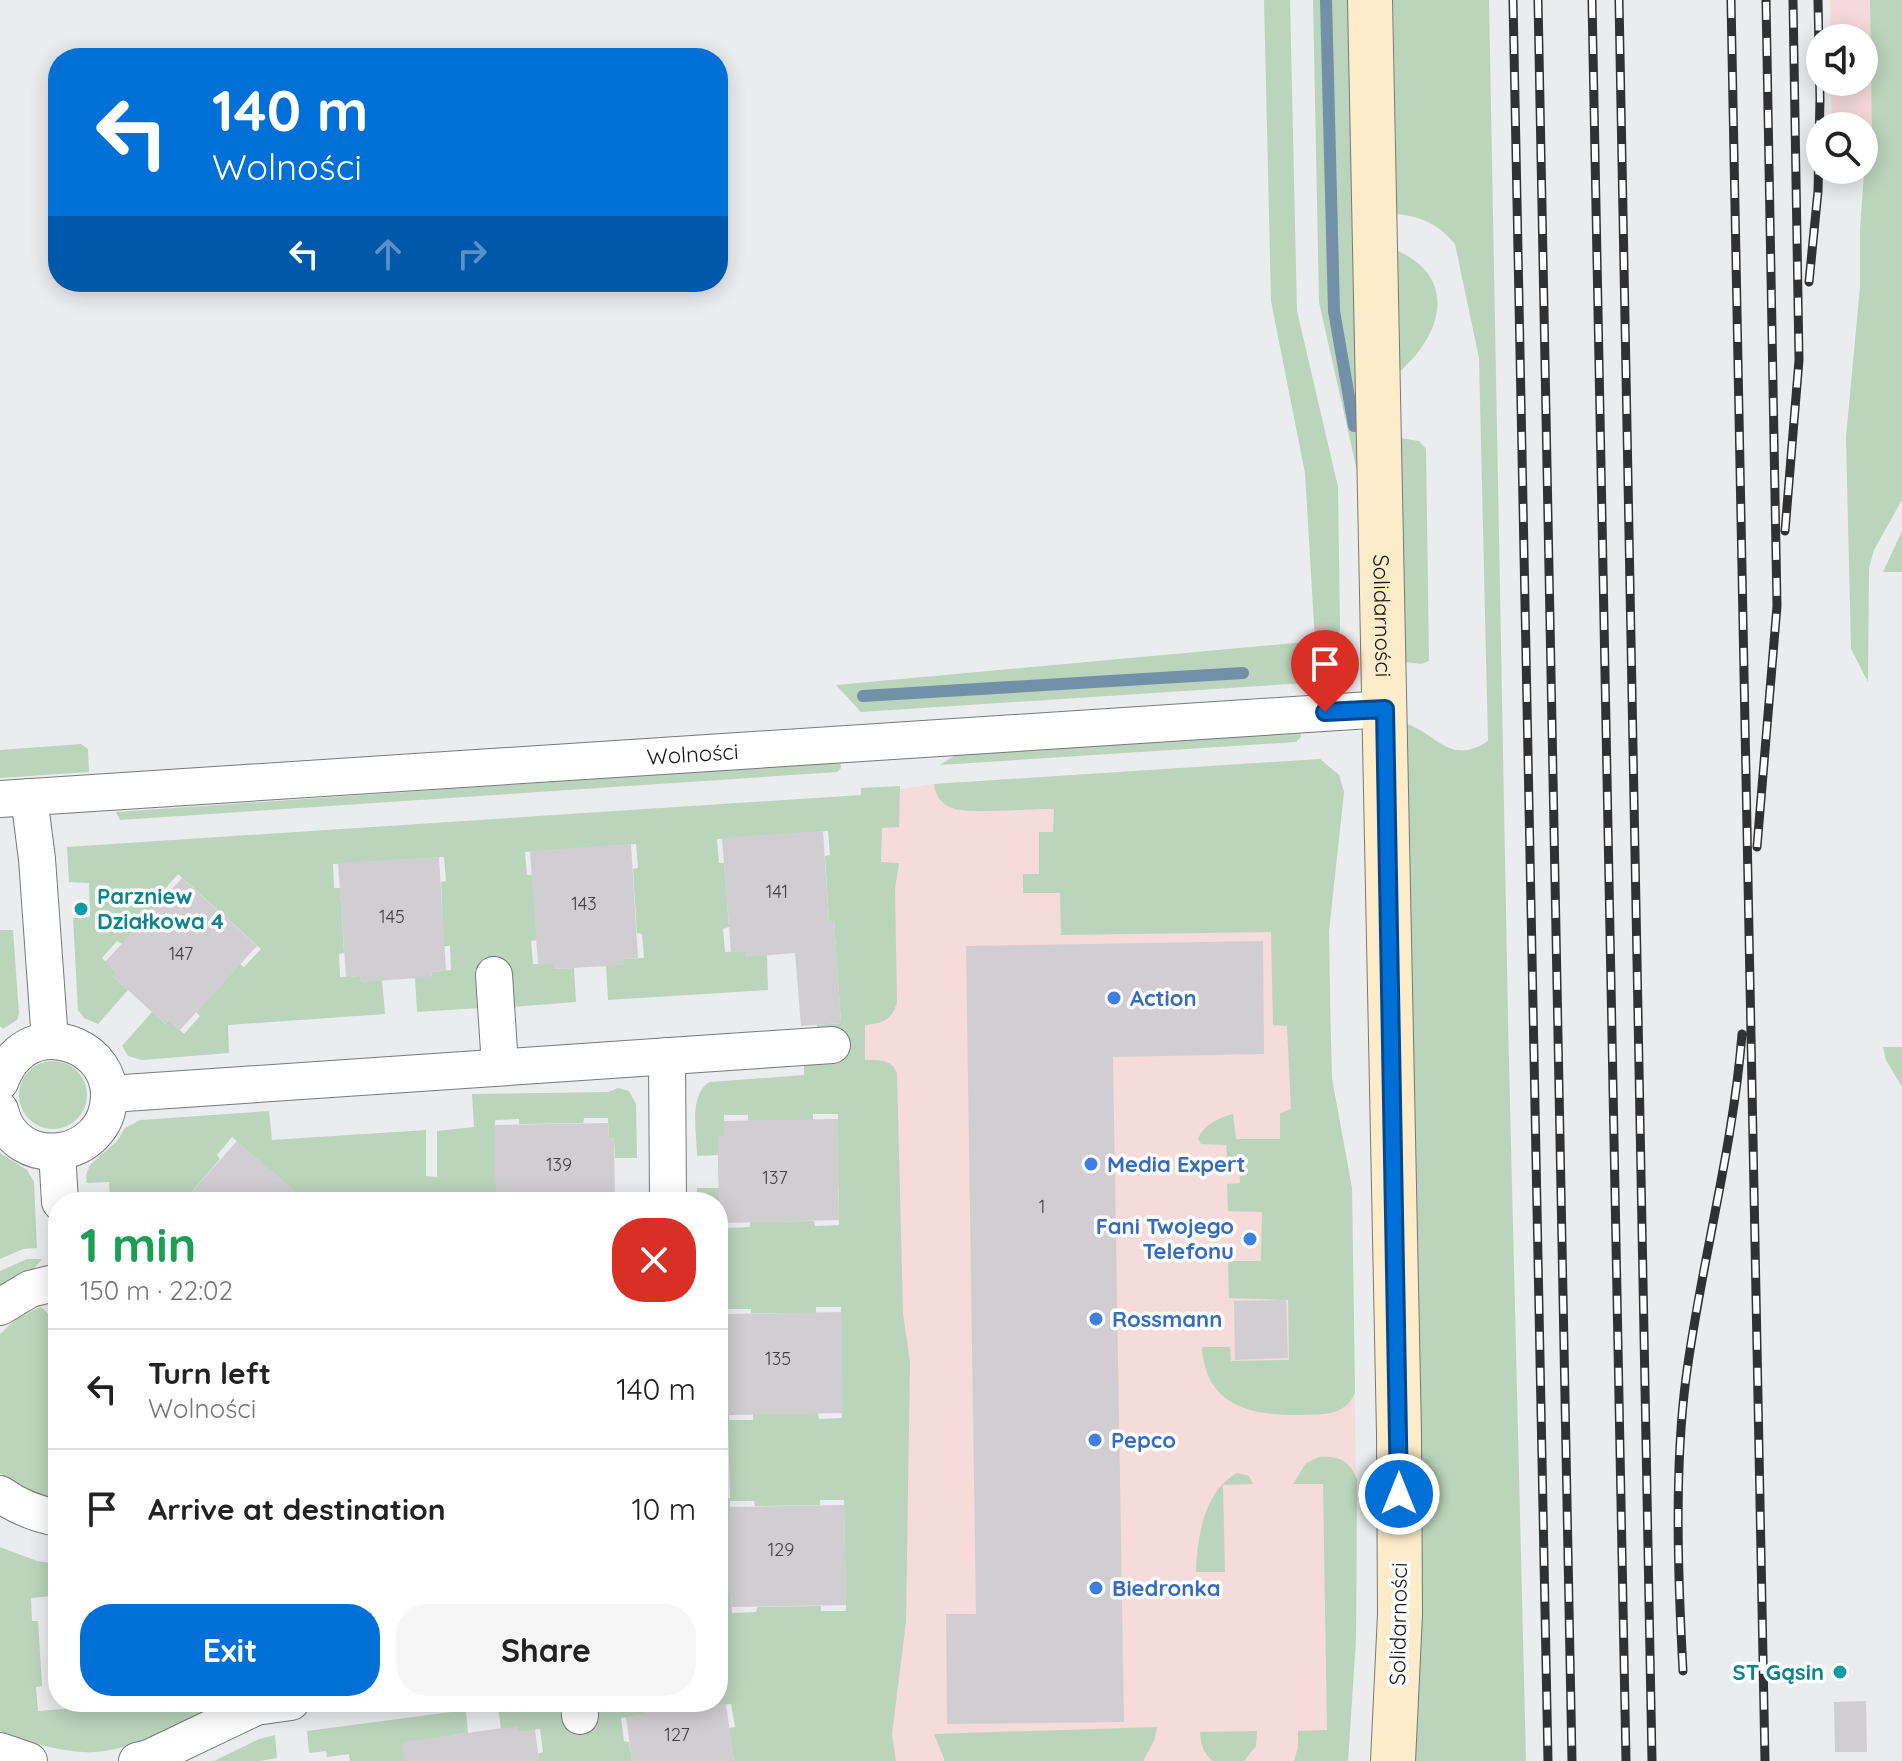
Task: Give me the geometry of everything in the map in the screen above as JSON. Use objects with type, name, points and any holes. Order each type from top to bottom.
[{"type":"street","name":"Solidarności","points":[[1370,0],[1399,1434],[1400,1614],[1393,1761]]},
{"type":"street","name":"Wolności","points":[[15,798],[1385,709]]},
{"type":"street","points":[[15,798],[37,859],[50,1041]]},
{"type":"street","points":[[494,975],[500,1066]]},
{"type":"street","points":[[0,1082],[6,1067],[18,1053],[33,1044],[68,1042],[84,1049],[97,1061],[106,1077],[110,1094],[104,1119],[88,1140],[73,1149],[57,1152],[38,1150],[23,1143],[10,1132],[0,1110]]},
{"type":"street","points":[[110,1094],[832,1045]]},
{"type":"street","points":[[667,1056],[668,1192]]},
{"type":"street","points":[[57,1152],[59,1192]]},
{"type":"street","points":[[0,1307],[30,1289],[48,1284]]},
{"type":"street","points":[[0,1494],[13,1504],[48,1516]]},
{"type":"street","points":[[137,1761],[246,1712]]},
{"type":"street","points":[[0,1751],[29,1761]]},
{"type":"shaded area","points":[[1830,0],[1870,0],[1870,24],[1831,24]]},
{"type":"shaded area","points":[[1831,96],[1871,96],[1872,112],[1832,112]]},
{"type":"shaded area","points":[[1320,759],[1339,776],[1344,792],[1329,931],[1332,1079],[1352,1188],[1357,1559],[1356,1639],[1348,1761],[877,1761],[861,795],[934,784]]},
{"type":"green space","points":[[1264,0],[1290,0],[1297,311],[1338,487],[1340,629],[1326,659],[1305,683],[861,712],[836,685],[1315,641],[1305,473],[1271,301]]},
{"type":"green space","points":[[1313,0],[1351,0],[1360,484],[1319,302]]},
{"type":"green space","points":[[1393,0],[1489,0],[1508,1020],[1526,1761],[1413,1761],[1422,1521],[1407,724],[1454,750],[1475,748],[1488,741],[1479,358],[1455,244],[1429,223],[1397,214]]},
{"type":"green space","points":[[1870,0],[1902,0],[1902,500],[1874,550],[1869,568],[1868,682],[1851,649],[1846,437],[1860,287],[1863,184],[1878,184],[1878,112],[1872,112],[1871,96],[1878,96],[1878,24],[1870,24]]},
{"type":"green space","points":[[1398,251],[1417,262],[1430,276],[1436,291],[1437,308],[1426,341],[1400,371]]},
{"type":"green space","points":[[1401,438],[1419,441],[1426,449],[1429,661],[1421,664],[1406,662]]},
{"type":"green space","points":[[1902,531],[1902,572],[1883,572]]},
{"type":"green space","points":[[1300,732],[1301,737],[1296,742],[940,765],[957,754]]},
{"type":"green space","points":[[81,744],[88,749],[89,772],[0,778],[0,750]]},
{"type":"green space","points":[[1320,759],[1339,775],[1344,792],[1329,931],[1330,1005],[1332,1079],[1352,1188],[1355,1393],[1340,1410],[1284,1415],[1250,1410],[1222,1395],[1205,1367],[1202,1347],[1230,1347],[1231,1361],[1289,1360],[1288,1300],[1229,1298],[1228,1261],[1261,1261],[1262,1212],[1228,1211],[1227,1184],[1240,1183],[1239,1159],[1227,1158],[1226,1145],[1201,1144],[1198,1139],[1208,1126],[1233,1114],[1236,1139],[1280,1139],[1280,1113],[1291,1109],[1287,1026],[1273,1025],[1271,932],[1061,935],[1060,893],[1023,893],[1023,874],[1039,874],[1039,832],[1053,832],[1054,809],[960,810],[942,802],[934,784]]},
{"type":"green space","points":[[840,762],[841,768],[837,772],[120,820],[116,812]]},
{"type":"green space","points":[[900,786],[899,827],[882,828],[881,862],[899,863],[895,889],[897,1003],[885,1020],[865,1025],[865,1060],[888,1063],[897,1073],[903,1313],[910,1362],[906,1622],[892,1734],[896,1761],[734,1761],[729,1728],[735,1727],[731,1704],[728,1704],[728,1584],[732,1613],[756,1612],[757,1607],[821,1606],[821,1611],[846,1611],[844,1500],[820,1500],[820,1505],[755,1506],[754,1501],[730,1501],[728,1521],[728,1400],[729,1420],[753,1420],[753,1414],[818,1413],[819,1419],[842,1418],[841,1307],[816,1307],[816,1313],[751,1313],[751,1309],[728,1309],[728,1228],[750,1227],[750,1222],[814,1221],[815,1226],[839,1225],[839,1187],[831,1186],[838,1153],[838,1114],[813,1114],[813,1120],[748,1121],[748,1115],[724,1115],[724,1136],[718,1136],[718,1155],[697,1156],[696,1105],[703,1088],[710,1082],[804,1075],[804,1063],[836,1061],[833,1026],[817,1027],[841,1023],[834,921],[829,921],[825,856],[830,855],[828,831],[717,839],[719,863],[724,863],[729,927],[723,929],[725,952],[745,951],[745,956],[767,955],[768,990],[608,1000],[606,966],[624,959],[644,958],[642,934],[637,933],[633,869],[638,868],[636,844],[525,852],[527,875],[532,875],[537,940],[531,941],[533,964],[553,964],[553,969],[574,968],[576,1002],[511,1007],[510,967],[475,969],[479,1008],[417,1012],[415,978],[451,970],[450,946],[444,946],[441,882],[446,881],[444,857],[333,864],[334,888],[340,888],[344,953],[339,954],[340,977],[360,976],[361,982],[382,980],[385,1014],[228,1025],[229,1053],[142,1060],[128,1056],[122,1046],[152,1012],[165,1024],[169,1020],[184,1034],[200,1016],[196,1012],[240,964],[244,967],[261,949],[178,874],[162,892],[166,896],[122,944],[117,941],[102,958],[116,972],[113,977],[128,990],[98,1024],[84,1018],[78,1010],[73,918],[90,917],[89,883],[69,882],[67,847],[861,795],[861,788]]},
{"type":"green space","points":[[0,930],[13,930],[19,1014],[17,1020],[3,1029],[0,1026]]},
{"type":"green space","points":[[1883,1047],[1902,1047],[1902,1087],[1886,1060]]},
{"type":"green space","points":[[60,1061],[81,1076],[87,1095],[85,1108],[77,1119],[60,1129],[46,1129],[29,1119],[21,1108],[19,1088],[29,1071],[40,1063]]},
{"type":"green space","points":[[618,1088],[629,1091],[636,1104],[637,1158],[615,1158],[614,1138],[609,1138],[608,1118],[584,1118],[583,1123],[519,1124],[519,1119],[495,1120],[495,1159],[504,1191],[295,1192],[232,1137],[217,1155],[220,1159],[192,1192],[110,1192],[109,1182],[87,1183],[90,1165],[117,1141],[125,1128],[140,1120],[269,1111],[272,1140],[426,1130],[426,1176],[437,1177],[437,1131],[474,1127],[472,1094],[608,1092]]},
{"type":"green space","points":[[0,1153],[27,1170],[34,1182],[37,1248],[23,1249],[0,1259]]},
{"type":"green space","points":[[697,1188],[719,1188],[719,1192],[697,1192]]},
{"type":"green space","points":[[27,1259],[42,1259],[32,1271],[0,1287],[0,1271]]},
{"type":"green space","points":[[41,1307],[48,1315],[48,1498],[18,1487],[0,1473],[0,1334],[17,1318]]},
{"type":"green space","points":[[1319,1457],[1342,1460],[1357,1479],[1356,1639],[1348,1761],[1294,1761],[1298,1731],[1327,1730],[1323,1484],[1293,1484],[1306,1463]]},
{"type":"green space","points":[[1237,1473],[1249,1476],[1253,1484],[1223,1485],[1225,1572],[1196,1572],[1204,1516],[1217,1491],[1226,1481]]},
{"type":"green space","points":[[0,1547],[48,1563],[48,1596],[31,1598],[32,1621],[38,1621],[42,1686],[36,1687],[38,1711],[207,1712],[139,1743],[101,1751],[62,1750],[0,1731]]},
{"type":"green space","points":[[466,1712],[468,1733],[452,1735],[452,1741],[432,1761],[350,1761],[349,1754],[327,1757],[326,1751],[309,1753],[307,1731]]},
{"type":"green space","points":[[499,1712],[560,1712],[562,1718],[581,1712],[643,1712],[643,1715],[621,1718],[624,1741],[629,1742],[632,1761],[539,1761],[538,1754],[543,1752],[540,1729],[518,1732],[501,1729]]},
{"type":"green space","points":[[1157,1727],[1154,1741],[1143,1761],[945,1761],[934,1734]]},
{"type":"green space","points":[[1257,1731],[1256,1746],[1244,1761],[1213,1761],[1203,1748],[1200,1732]]},
{"type":"green space","points":[[275,1735],[277,1758],[214,1761],[259,1739]]},
{"type":"building","points":[[823,831],[829,921],[834,921],[841,1023],[801,1026],[795,953],[745,957],[745,951],[731,952],[722,838]]},
{"type":"building","points":[[631,844],[638,958],[624,959],[625,965],[553,969],[553,964],[538,965],[530,851]]},
{"type":"building","points":[[439,857],[446,971],[431,972],[432,977],[361,982],[360,976],[346,977],[338,863]]},
{"type":"building","points":[[182,878],[257,946],[180,1030],[169,1020],[165,1024],[112,976],[116,972],[105,962]]},
{"type":"building","points":[[1263,941],[1264,1054],[1113,1057],[1124,1722],[947,1724],[946,1614],[976,1614],[966,946]]},
{"type":"building","points":[[838,1119],[839,1220],[728,1223],[728,1192],[719,1192],[718,1136],[724,1136],[724,1121]]},
{"type":"building","points":[[608,1123],[609,1138],[614,1137],[615,1192],[496,1192],[494,1125]]},
{"type":"building","points":[[237,1141],[296,1192],[192,1192]]},
{"type":"building","points":[[1286,1300],[1288,1358],[1235,1360],[1234,1301]]},
{"type":"building","points":[[841,1312],[843,1413],[729,1415],[728,1314]]},
{"type":"building","points":[[844,1505],[846,1605],[732,1607],[731,1593],[728,1593],[730,1507]]},
{"type":"building","points":[[1866,1701],[1867,1752],[1835,1752],[1834,1702]]},
{"type":"building","points":[[642,1712],[727,1712],[734,1761],[632,1761],[626,1717],[643,1715]]},
{"type":"building","points":[[518,1726],[518,1732],[535,1729],[539,1761],[403,1761],[402,1742]]},
{"type":"waterway","points":[[1326,0],[1334,311],[1354,426]]},
{"type":"waterway","points":[[863,696],[1243,673]]},
{"type":"railway","points":[[1513,0],[1548,1761]]},
{"type":"railway","points":[[1538,0],[1572,1761]]},
{"type":"railway","points":[[1592,0],[1626,1761]]},
{"type":"railway","points":[[1619,0],[1652,1761]]},
{"type":"railway","points":[[1731,0],[1765,1761]]},
{"type":"railway","points":[[1757,847],[1777,606],[1766,0]]},
{"type":"railway","points":[[1785,531],[1799,360],[1793,0]]},
{"type":"railway","points":[[1809,282],[1818,191],[1818,0]]},
{"type":"railway","points":[[1683,1671],[1678,1524],[1682,1413],[1692,1335],[1732,1121],[1742,1034]]},
{"type":"place","name":"Parzniew Działkowa 4","points":[[81,909]]},
{"type":"place","name":"Action","points":[[1114,998]]},
{"type":"place","name":"Media Expert","points":[[1091,1164]]},
{"type":"place","name":"Fani Twojego Telefonu","points":[[1250,1239]]},
{"type":"place","name":"Rossmann","points":[[1096,1319]]},
{"type":"place","name":"Pepco","points":[[1095,1440]]},
{"type":"place","name":"Biedronka","points":[[1096,1588]]},
{"type":"place","name":"ST Gąsin","points":[[1840,1672]]},
{"type":"route","points":[[1325,712],[1385,709],[1399,1494]]}]
